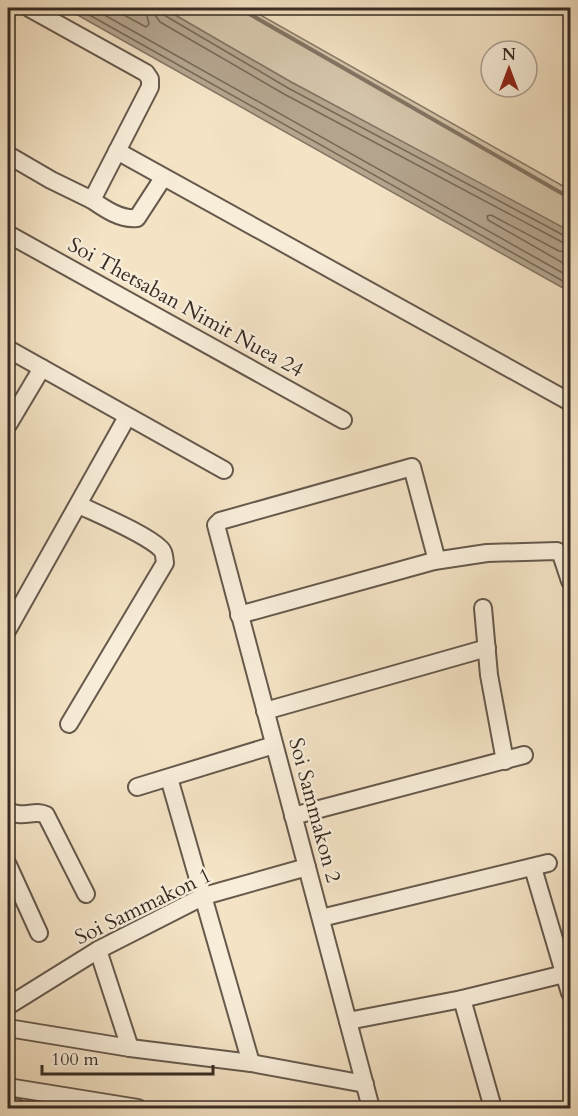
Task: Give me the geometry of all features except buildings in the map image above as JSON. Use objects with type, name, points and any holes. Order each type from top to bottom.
[{"type":"street","points":[[29,8],[146,73],[150,79],[150,87],[92,200]]},
{"type":"street","points":[[117,151],[570,402]]},
{"type":"street","points":[[8,155],[51,180],[128,218],[137,218],[163,178]]},
{"type":"street","name":"Soi Thetsaban Nimit Nuea 24","points":[[8,234],[343,420]]},
{"type":"street","points":[[8,349],[224,470]]},
{"type":"street","points":[[8,424],[42,368]]},
{"type":"street","points":[[8,629],[127,417]]},
{"type":"street","name":"Soi Sammakon 2","points":[[371,1108],[216,529],[218,522],[412,467],[436,556],[434,561]]},
{"type":"street","points":[[69,724],[165,563],[161,550],[147,539],[79,505]]},
{"type":"street","points":[[239,615],[434,561],[476,554],[552,550],[561,554],[570,581]]},
{"type":"street","points":[[483,608],[489,675],[505,761]]},
{"type":"street","points":[[265,711],[487,648]]},
{"type":"street","points":[[137,787],[274,745]]},
{"type":"street","points":[[293,816],[524,755]]},
{"type":"street","points":[[169,778],[251,1063]]},
{"type":"street","points":[[8,811],[16,815],[41,812],[46,815],[86,894]]},
{"type":"street","points":[[8,866],[39,933]]},
{"type":"street","points":[[321,918],[540,866],[570,993]]},
{"type":"street","name":"Soi Sammakon 1","points":[[8,1006],[98,950],[204,896],[307,867]]},
{"type":"street","points":[[98,950],[130,1048]]},
{"type":"street","points":[[348,1021],[462,999],[564,974]]},
{"type":"street","points":[[462,999],[493,1108]]},
{"type":"street","points":[[8,1028],[130,1048],[251,1063],[365,1084]]},
{"type":"street","points":[[8,1087],[127,1108]]},
{"type":"street","points":[[8,1107],[16,1108]]},
{"type":"shaded area","points":[[163,8],[248,8],[570,190],[570,232],[291,82]]},
{"type":"shaded area","points":[[8,1095],[103,1108],[45,1108],[8,1102]]},
{"type":"water","points":[[65,8],[163,8],[291,82],[568,230],[570,232],[570,292]]},
{"type":"waterway","points":[[239,8],[570,198]]}]
